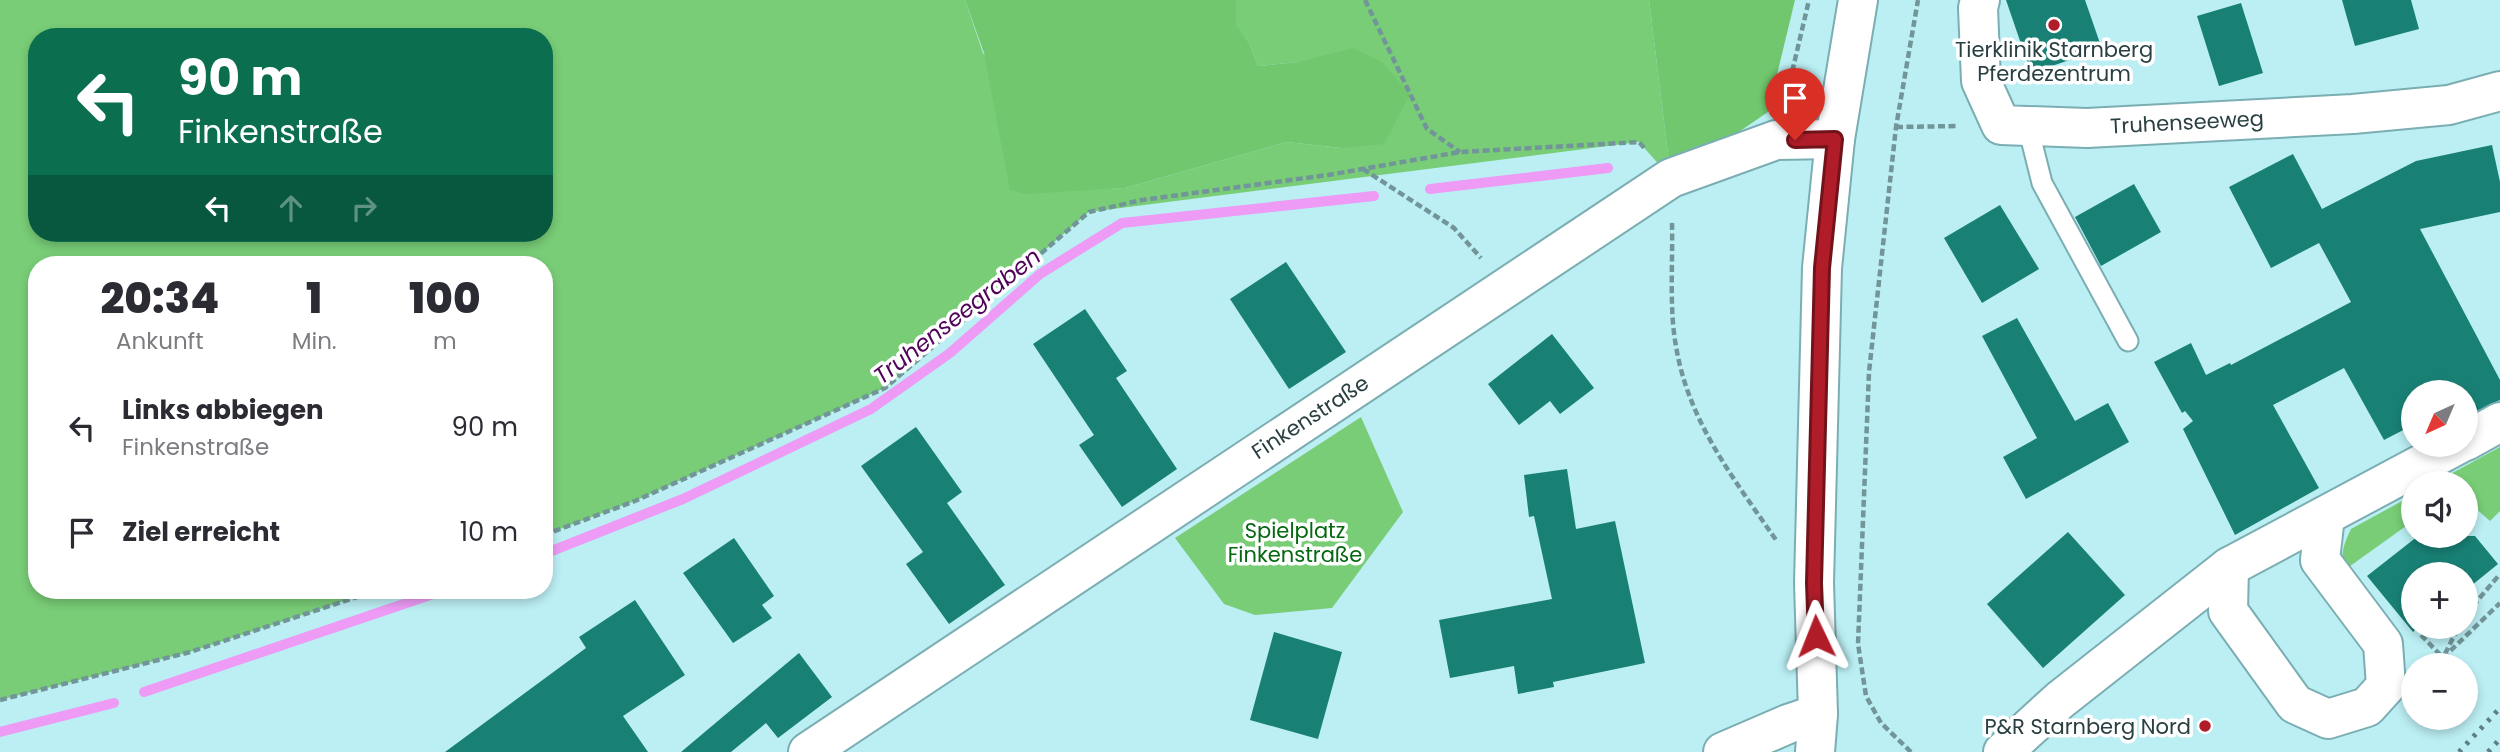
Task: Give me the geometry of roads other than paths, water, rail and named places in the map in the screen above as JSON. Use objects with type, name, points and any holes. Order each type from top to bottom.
[{"type":"street","points":[[1815,752],[1818,715],[1814,583],[1822,268],[1835,139],[1858,0]]},
{"type":"street","points":[[1980,0],[1981,80],[2017,125]]},
{"type":"street","name":"Truhenseeweg","points":[[2017,125],[2087,128],[2353,114],[2449,105],[2500,92]]},
{"type":"street","name":"Finkenstraße","points":[[808,752],[1671,178],[1776,140],[1835,139]]},
{"type":"street","points":[[2478,434],[2500,422]]},
{"type":"street","points":[[2003,752],[2080,683],[2229,567],[2435,457]]},
{"type":"street","points":[[2229,567],[2228,611],[2295,704],[2328,719],[2367,707],[2386,686],[2383,645],[2320,560],[2325,516]]},
{"type":"street","points":[[1723,752],[1788,724],[1818,715]]},
{"type":"lane","points":[[2017,125],[2032,143],[2042,183],[2128,341]]},
{"type":"waterway","points":[[1430,189],[1608,168]]},
{"type":"waterway","name":"Truhenseegraben","points":[[553,550],[683,499],[871,409],[950,353],[1040,274],[1122,223],[1374,196]]},
{"type":"waterway","name":"Truhenseegraben","points":[[144,692],[418,599]]},
{"type":"waterway","name":"Truhenseegraben","points":[[0,732],[114,703]]},
{"type":"railway","points":[[2459,752],[2500,708]]},
{"type":"railway","points":[[2488,752],[2500,739]]},
{"type":"place","name":"Tierklinik Starnberg Pferdezentrum","points":[[2054,25]]},
{"type":"place","name":"P&R Starnberg Nord","points":[[2205,726]]},
{"type":"park label","name":"Spielplatz Finkenstraße","points":[[1295,542]]}]
